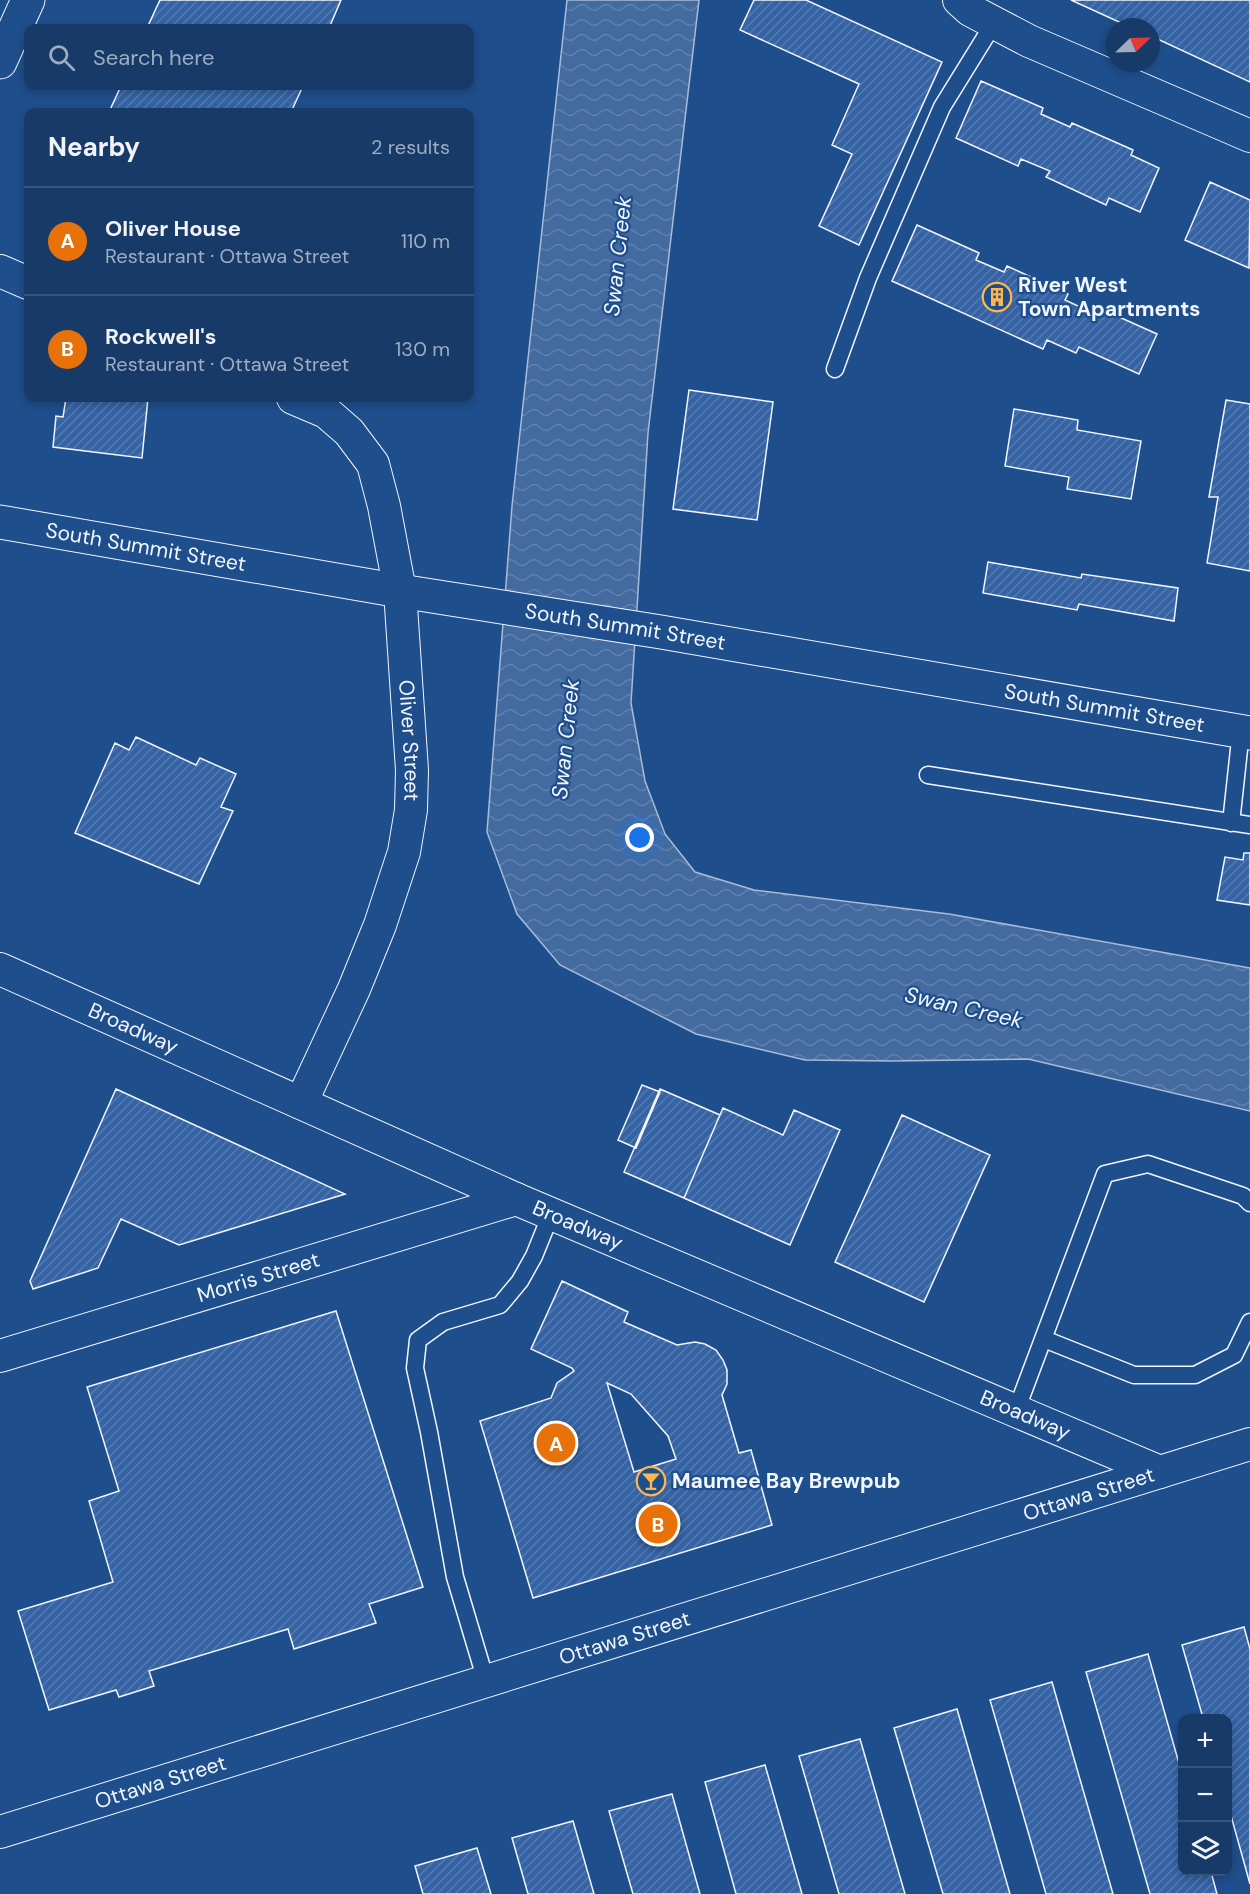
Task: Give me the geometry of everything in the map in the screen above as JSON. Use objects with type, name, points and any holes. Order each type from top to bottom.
[{"type":"main road","points":[[0,62],[28,0]]},
{"type":"main road","name":"South Summit Street","points":[[0,522],[1246,732]]},
{"type":"street","points":[[972,8],[1029,41],[1250,136]]},
{"type":"street","points":[[0,271],[24,281]]},
{"type":"street","name":"Oliver Street","points":[[301,1103],[354,989],[380,925],[404,852],[411,810],[412,770],[400,591],[384,506],[372,464],[349,432],[326,412],[302,402]]},
{"type":"street","name":"Broadway","points":[[0,969],[516,1199],[1160,1472]]},
{"type":"street","name":"Morris Street","points":[[0,1356],[516,1199]]},
{"type":"street","name":"Ottawa Street","points":[[0,1832],[1250,1444]]},
{"type":"lane","points":[[835,369],[868,278],[942,106],[972,8]]},
{"type":"lane","points":[[1231,823],[1246,732]]},
{"type":"lane","points":[[928,775],[1250,825]]},
{"type":"lane","points":[[1016,1411],[1105,1174],[1148,1164],[1243,1196],[1250,1203]]},
{"type":"lane","points":[[486,1681],[455,1577],[415,1368],[418,1340],[443,1322],[500,1305],[520,1281],[534,1256],[551,1214]]},
{"type":"lane","points":[[1044,1339],[1134,1375],[1195,1375],[1234,1355],[1250,1322]]},
{"type":"water","name":"Swan Creek","points":[[567,0],[699,0],[648,433],[631,703],[645,781],[665,834],[695,872],[754,890],[949,914],[1250,968],[1250,1111],[1028,1059],[805,1060],[696,1034],[560,965],[517,914],[487,832],[512,506]]},
{"type":"building","points":[[160,0],[341,0],[331,24],[149,24]]},
{"type":"building","points":[[754,0],[806,0],[942,62],[859,245],[819,226],[852,154],[832,145],[859,84],[740,30]]},
{"type":"building","points":[[1071,0],[1250,0],[1250,82],[1160,40],[1160,18],[1110,18]]},
{"type":"building","name":"River West Town Apartments","points":[[981,81],[1043,108],[1041,114],[1070,127],[1072,123],[1133,150],[1131,155],[1159,168],[1140,212],[1109,198],[1106,205],[1046,177],[1050,171],[1021,159],[1018,166],[956,138]]},
{"type":"building","points":[[119,90],[301,90],[293,108],[111,108]]},
{"type":"building","name":"River West Town Apartments","points":[[1210,182],[1250,200],[1249,268],[1185,240]]},
{"type":"building","name":"River West Town Apartments","points":[[917,225],[979,253],[976,260],[1004,272],[1007,266],[1068,294],[1065,300],[1095,314],[1097,307],[1157,334],[1139,374],[1079,347],[1076,353],[1047,340],[1043,349],[892,281]]},
{"type":"building","points":[[689,390],[773,402],[757,520],[673,509]]},
{"type":"building","points":[[1226,400],[1250,404],[1250,571],[1207,563],[1218,497],[1209,497]]},
{"type":"building","points":[[65,402],[148,402],[142,458],[53,447],[56,416],[63,417]]},
{"type":"building","points":[[1014,409],[1078,420],[1077,430],[1141,441],[1131,499],[1067,489],[1069,477],[1005,466]]},
{"type":"building","points":[[988,562],[1081,578],[1082,574],[1178,588],[1174,621],[1079,604],[1077,610],[983,593]]},
{"type":"building","points":[[136,737],[196,765],[200,758],[236,774],[221,807],[233,811],[199,884],[75,833],[115,743],[129,750]]},
{"type":"building","points":[[1244,853],[1250,853],[1250,905],[1217,900],[1225,857],[1243,860]]},
{"type":"building","points":[[642,1085],[660,1092],[636,1148],[618,1140]]},
{"type":"building","points":[[116,1089],[345,1194],[179,1245],[121,1219],[98,1268],[33,1289],[30,1281]]},
{"type":"building","points":[[660,1089],[720,1115],[684,1198],[624,1172]]},
{"type":"building","points":[[723,1108],[783,1135],[794,1110],[840,1130],[790,1245],[684,1198]]},
{"type":"building","points":[[902,1115],[990,1155],[924,1302],[835,1262]]},
{"type":"building","points":[[562,1281],[628,1312],[624,1322],[677,1345],[695,1342],[716,1350],[727,1370],[727,1384],[722,1395],[739,1453],[751,1450],[772,1525],[533,1598],[480,1421],[551,1398],[557,1383],[574,1371],[531,1349]],"holes":[[[607,1383],[631,1394],[668,1436],[676,1459],[634,1472]]]},
{"type":"building","points":[[336,1311],[423,1587],[369,1604],[376,1623],[294,1649],[288,1629],[149,1671],[154,1686],[119,1697],[116,1690],[49,1710],[18,1611],[113,1582],[89,1501],[119,1491],[87,1387]]},
{"type":"building","points":[[1244,1627],[1250,1649],[1250,1884],[1232,1819],[1232,1714],[1202,1714],[1182,1645]]},
{"type":"building","points":[[1148,1654],[1178,1760],[1178,1876],[1212,1876],[1217,1894],[1150,1894],[1086,1672]]},
{"type":"building","points":[[1052,1682],[1113,1894],[1046,1894],[990,1700]]},
{"type":"building","points":[[957,1709],[1010,1894],[943,1894],[894,1728]]},
{"type":"building","points":[[860,1739],[905,1894],[839,1894],[799,1756]]},
{"type":"building","points":[[765,1765],[802,1894],[736,1894],[705,1782]]},
{"type":"building","points":[[672,1794],[700,1894],[633,1894],[609,1811]]},
{"type":"building","points":[[573,1821],[594,1894],[528,1894],[512,1838]]},
{"type":"building","points":[[477,1848],[491,1894],[423,1894],[415,1866]]},
{"type":"place","name":"River West Town Apartments","points":[[997,297]]},
{"type":"place","name":"Oliver House","points":[[556,1443]]},
{"type":"place","name":"Maumee Bay Brewpub","points":[[651,1481]]},
{"type":"place","name":"Rockwell's","points":[[658,1524]]}]
